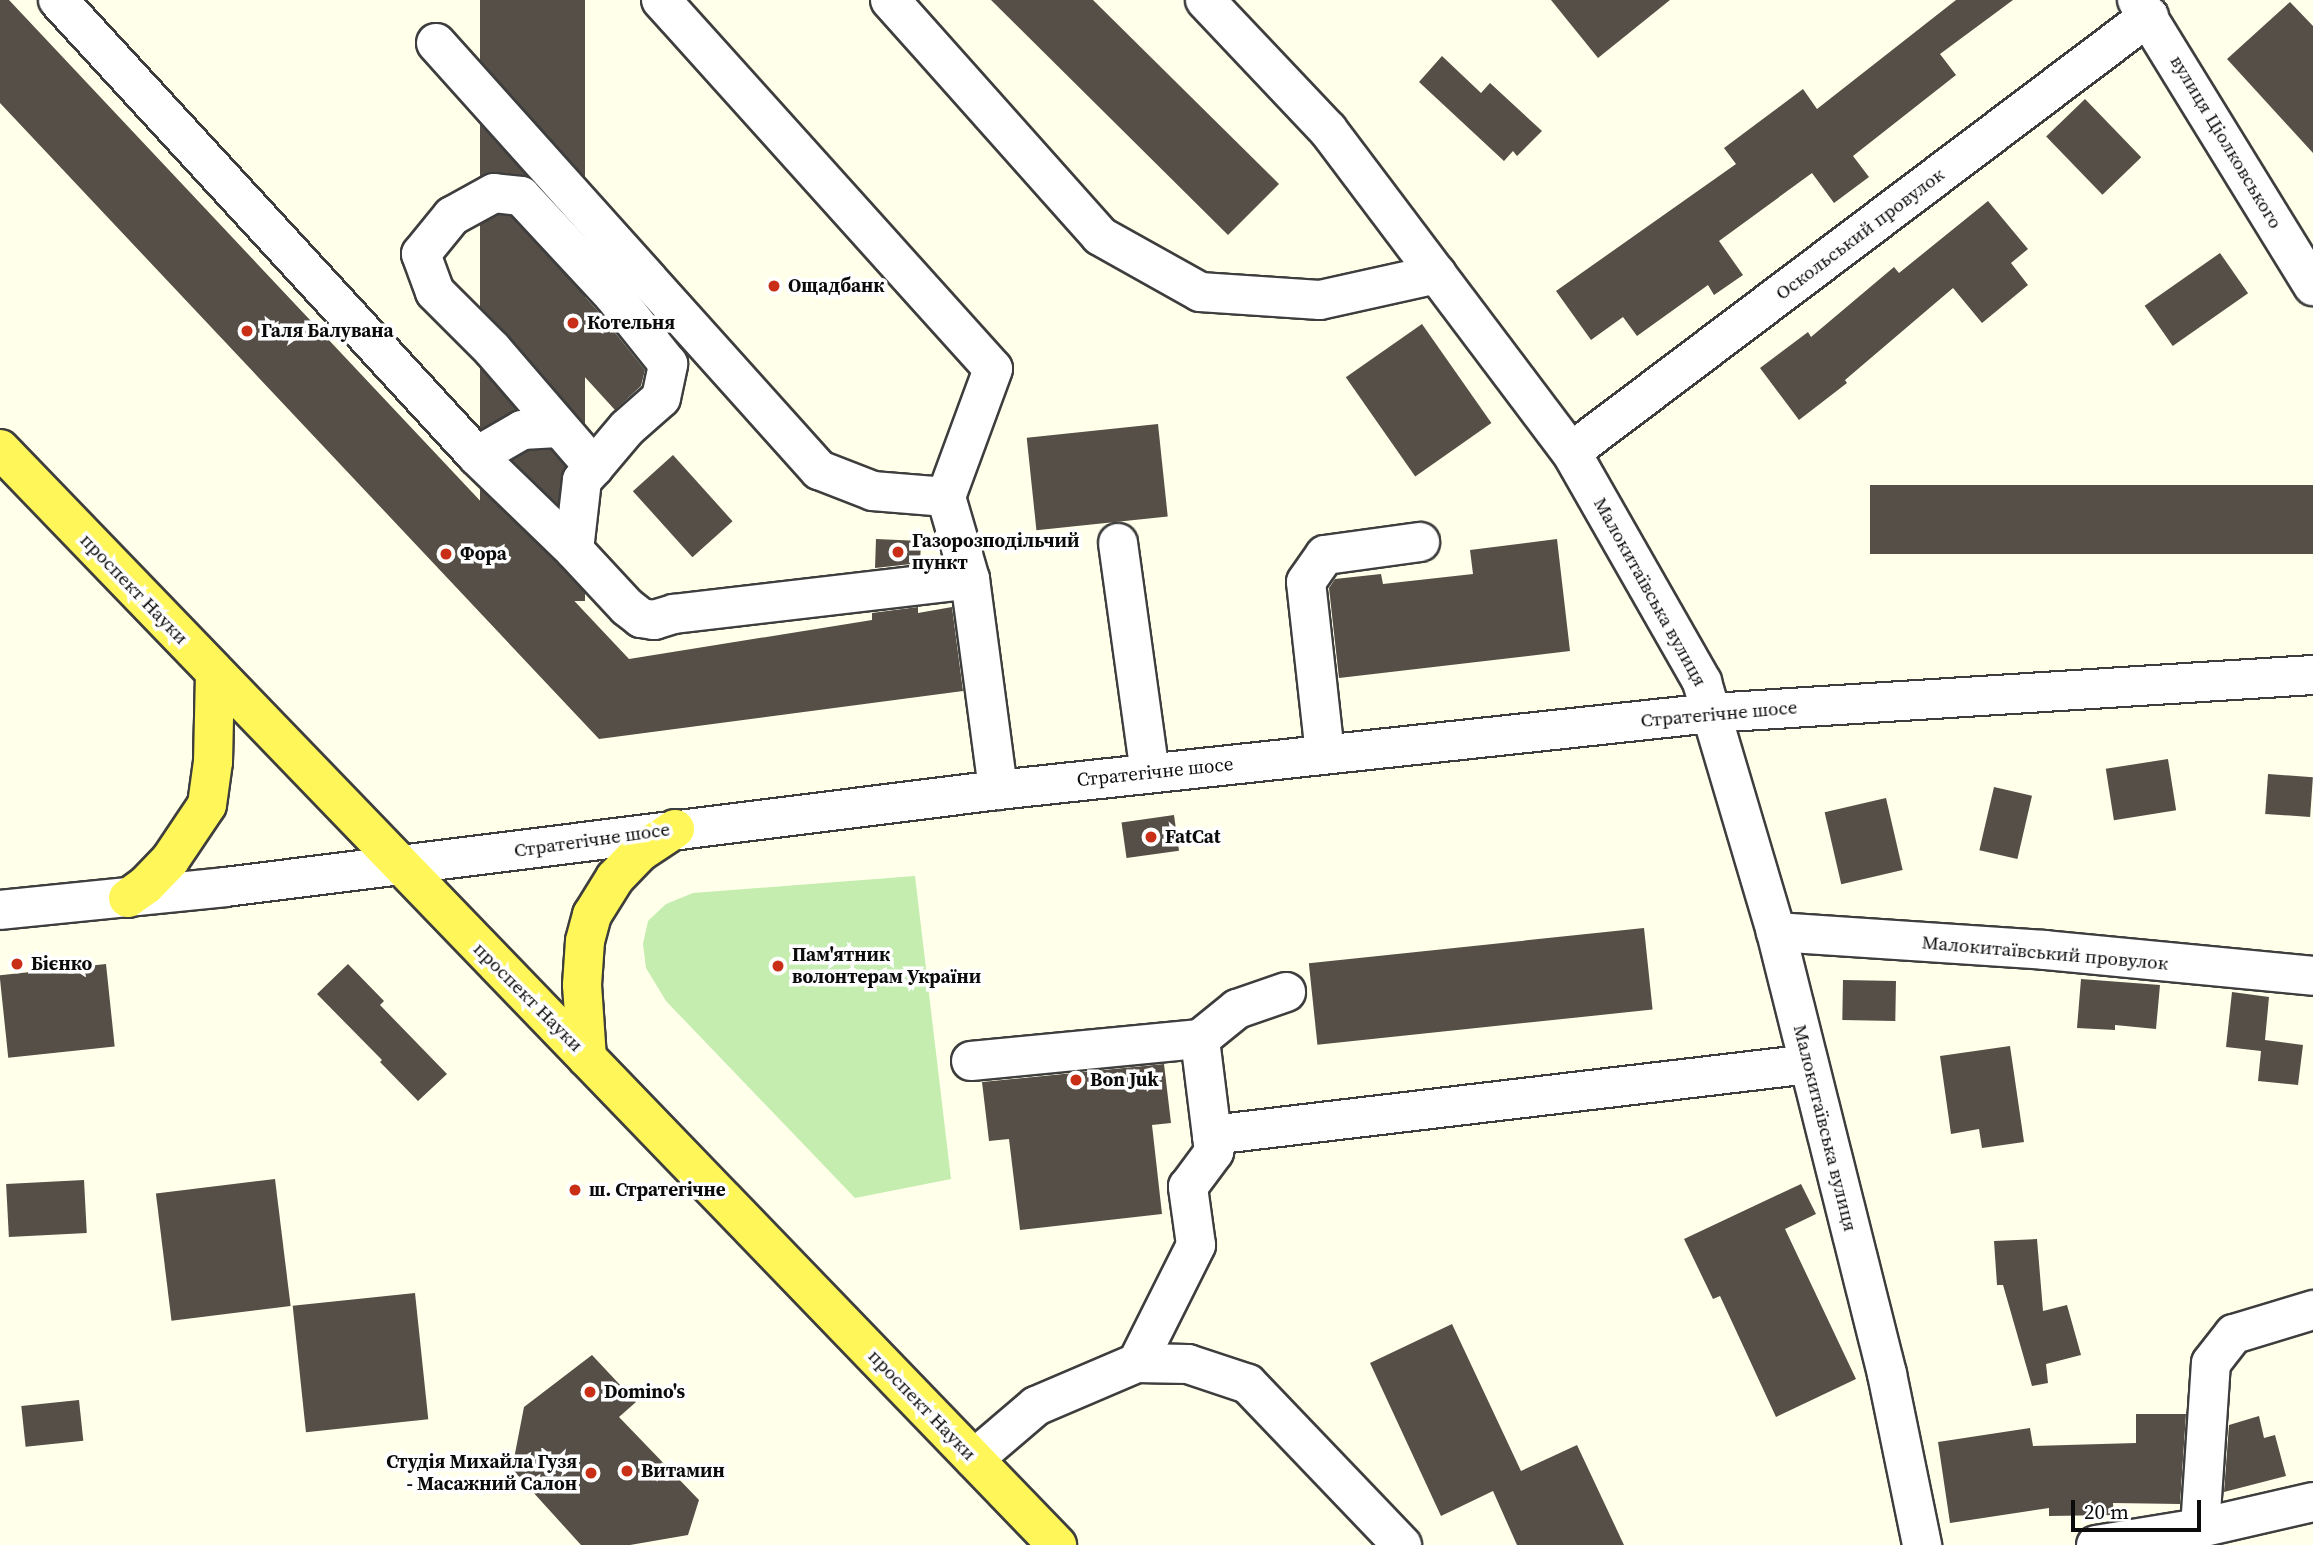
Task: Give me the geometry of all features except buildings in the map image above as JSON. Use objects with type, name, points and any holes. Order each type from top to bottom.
[{"type":"main road","name":"проспект Науки","points":[[0,449],[1057,1545]]},
{"type":"main road","points":[[128,898],[146,885],[170,860],[207,805],[212,762],[215,673]]},
{"type":"main road","points":[[587,1058],[582,985],[585,941],[592,915],[615,878],[632,861],[675,829]]},
{"type":"street","points":[[58,0],[478,456],[641,618],[654,620],[674,614],[970,579]]},
{"type":"street","points":[[661,0],[993,369],[946,497],[970,579],[998,790]]},
{"type":"street","points":[[890,0],[1100,236],[1200,292],[1321,300],[1437,274]]},
{"type":"street","name":"Малокитаївська вулиця","points":[[1205,0],[1328,130],[1572,452],[1702,682],[1776,932],[1887,1374],[1922,1545]]},
{"type":"street","name":"вулиця Ціолковського","points":[[2143,8],[2313,286]]},
{"type":"street","name":"Оскольський провулок","points":[[1572,452],[2143,8]]},
{"type":"street","points":[[436,43],[819,470],[873,491],[946,497]]},
{"type":"street","points":[[574,551],[582,480],[594,467],[627,428],[661,398],[668,364],[613,295],[521,196],[494,193],[453,216],[421,254],[435,292],[492,349],[594,467]]},
{"type":"street","points":[[478,456],[522,430],[558,428]]},
{"type":"street","points":[[1118,542],[1150,773]]},
{"type":"street","points":[[1325,754],[1306,582],[1325,555],[1420,542]]},
{"type":"street","name":"Стратегічне шосе","points":[[0,910],[402,866],[675,829],[998,790],[1712,713],[2313,675]]},
{"type":"street","name":"Малокитаївський провулок","points":[[1776,932],[2043,950],[2313,976]]},
{"type":"street","points":[[971,1061],[1200,1039],[1237,1009],[1286,992]]},
{"type":"street","points":[[1137,1363],[1196,1245],[1188,1187],[1214,1152],[1200,1039]]},
{"type":"street","points":[[1212,1135],[1809,1064]]},
{"type":"street","points":[[2200,1528],[2211,1363],[2234,1334],[2313,1310]]},
{"type":"street","points":[[974,1459],[1036,1406],[1137,1363],[1188,1364],[1248,1384],[1402,1545]]},
{"type":"street","points":[[2096,1545],[2200,1528],[2313,1502]]},
{"type":"green space","points":[[915,876],[951,1179],[855,1198],[666,1001],[646,968],[643,944],[648,921],[666,904],[693,893]]},
{"type":"place","name":"Ощадбанк","points":[[774,286]]},
{"type":"place","name":"Котельня","points":[[573,323]]},
{"type":"place","name":"Галя Балувана","points":[[247,331]]},
{"type":"place","name":"Газорозподільчий пункт","points":[[898,552]]},
{"type":"place","name":"Фора","points":[[446,554]]},
{"type":"place","name":"FatCat","points":[[1151,837]]},
{"type":"place","name":"Бієнко","points":[[17,964]]},
{"type":"place","name":"Пам'ятник волонтерам України","points":[[778,966]]},
{"type":"place","name":"Bon Juk","points":[[1076,1080]]},
{"type":"place","name":"ш. Стратегічне","points":[[575,1190]]},
{"type":"place","name":"Domino's","points":[[590,1392]]},
{"type":"place","name":"Витамин","points":[[627,1471]]},
{"type":"place","name":"Студія Михайла Гузя - Масажний Салон","points":[[591,1473]]}]
